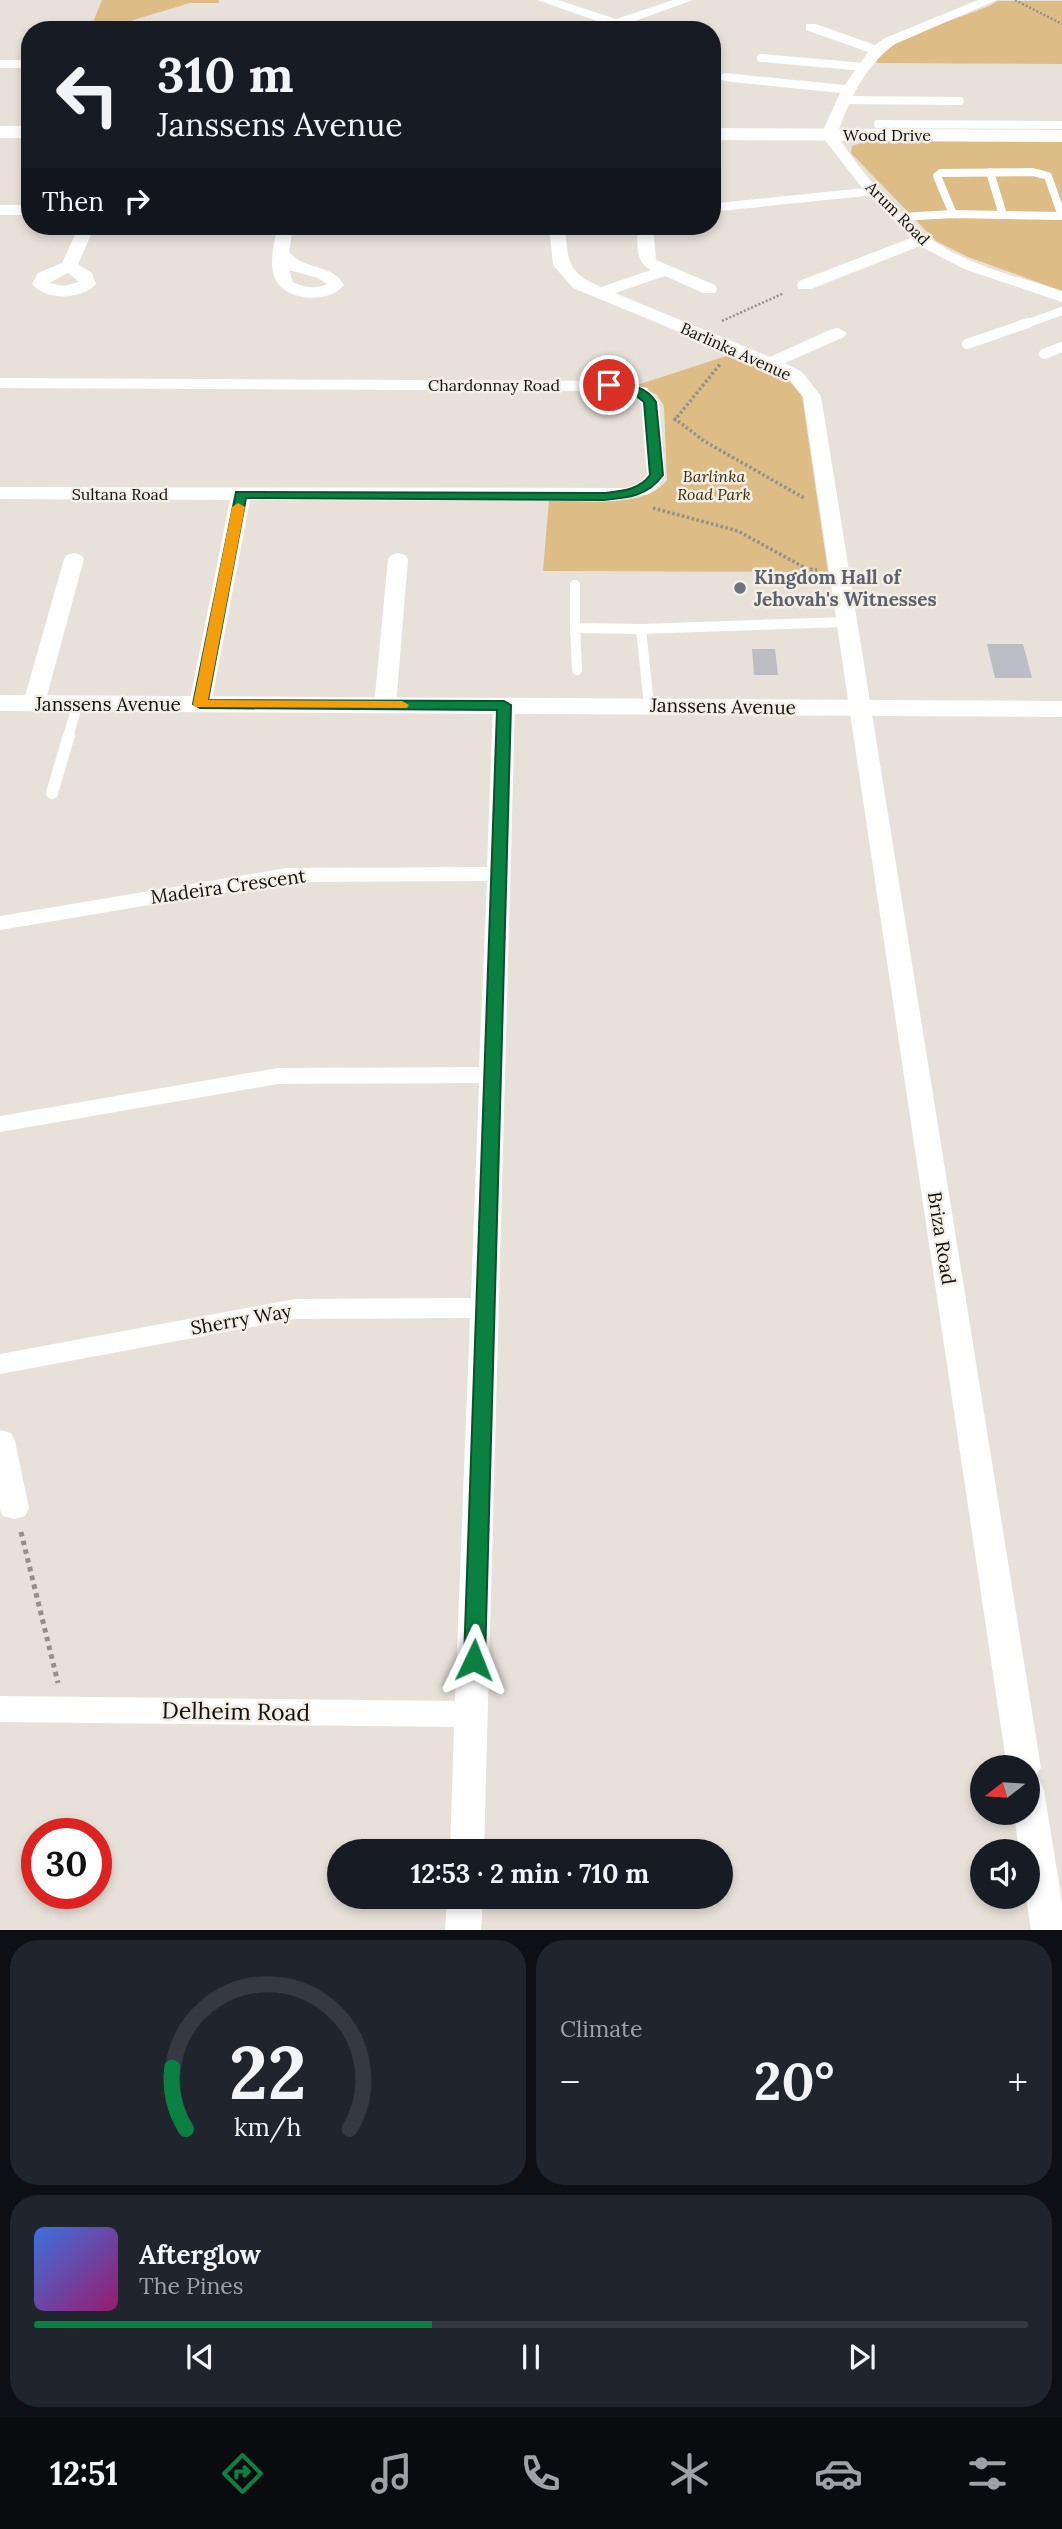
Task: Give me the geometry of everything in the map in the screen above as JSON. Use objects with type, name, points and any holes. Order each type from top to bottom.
[{"type":"street","points":[[544,0],[609,21]]},
{"type":"street","points":[[621,21],[686,0]]},
{"type":"street","points":[[829,135],[848,95],[876,50],[890,41],[990,0]]},
{"type":"street","points":[[811,27],[876,50]]},
{"type":"street","points":[[0,64],[21,64]]},
{"type":"street","points":[[724,78],[848,95]]},
{"type":"street","name":"Wood Drive","points":[[721,134],[829,135],[1038,130],[1062,136]]},
{"type":"street","points":[[0,131],[21,132]]},
{"type":"street","name":"Arum Road","points":[[829,135],[838,150],[921,240],[953,258],[1062,297]]},
{"type":"street","points":[[0,210],[21,210]]},
{"type":"street","points":[[69,266],[83,235]]},
{"type":"street","points":[[282,253],[284,235]]},
{"type":"street","name":"Barlinka Avenue","points":[[557,235],[561,268],[579,285],[770,363],[796,376],[812,397],[860,708]]},
{"type":"street","points":[[646,235],[647,259],[663,271],[709,289]]},
{"type":"street","points":[[805,285],[921,240]]},
{"type":"street","points":[[599,293],[663,271]]},
{"type":"street","points":[[770,363],[838,333]]},
{"type":"street","name":"Chardonnay Road","points":[[0,383],[609,385],[634,389],[645,395],[650,402]]},
{"type":"street","points":[[200,704],[241,495],[615,495],[640,490],[655,480],[650,402]]},
{"type":"street","name":"Sultana Road","points":[[0,494],[241,495]]},
{"type":"street","points":[[34,703],[74,559]]},
{"type":"street","points":[[385,705],[398,559]]},
{"type":"street","name":"Janssens Avenue","points":[[0,703],[1062,709]]},
{"type":"street","points":[[468,1839],[504,705]]},
{"type":"street","name":"Briza Road","points":[[860,708],[1022,1755]]},
{"type":"street","name":"Madeira Crescent","points":[[0,923],[287,875],[500,874]]},
{"type":"street","points":[[0,1124],[278,1076],[494,1075]]},
{"type":"street","name":"Sherry Way","points":[[0,1364],[295,1309],[485,1308]]},
{"type":"street","points":[[0,1441],[14,1508]]},
{"type":"street","name":"Delheim Road","points":[[0,1709],[473,1714]]},
{"type":"street","points":[[1032,1825],[1049,1930]]},
{"type":"street","points":[[463,1930],[464,1909]]},
{"type":"lane","points":[[761,58],[864,67]]},
{"type":"lane","points":[[848,95],[960,102]]},
{"type":"lane","points":[[878,124],[1038,130],[1062,125]]},
{"type":"lane","points":[[990,172],[1003,215]]},
{"type":"lane","points":[[900,217],[953,214],[1062,216],[1046,174],[938,174],[953,214]]},
{"type":"lane","points":[[721,206],[875,191]]},
{"type":"lane","points":[[967,344],[1062,311]]},
{"type":"lane","points":[[1044,354],[1062,347]]},
{"type":"lane","points":[[575,584],[577,670]]},
{"type":"lane","points":[[575,628],[641,629],[845,622]]},
{"type":"lane","points":[[641,629],[649,705]]},
{"type":"lane","points":[[52,793],[78,703]]},
{"type":"path","points":[[1015,0],[1062,24]]},
{"type":"path","points":[[696,332],[805,285]]},
{"type":"path","points":[[652,427],[669,426],[728,355],[738,350]]},
{"type":"path","points":[[650,402],[704,441],[814,503],[829,504]]},
{"type":"path","points":[[615,495],[654,509],[738,531],[807,569],[838,573]]},
{"type":"path","points":[[14,1508],[58,1680],[62,1710]]},
{"type":"green space","points":[[102,0],[219,0],[218,3],[190,3],[130,21],[94,21]]},
{"type":"green space","points":[[998,1],[1062,1],[1062,64],[876,63],[884,52],[897,42]]},
{"type":"green space","points":[[867,141],[1062,142],[1062,291],[968,257],[936,241],[851,153],[852,146]]},
{"type":"green space","name":"Barlinka Road Park","points":[[736,353],[785,376],[802,396],[828,572],[543,571],[549,500],[595,502],[629,499],[658,489],[667,480],[664,406],[657,395],[637,385]]},
{"type":"building","points":[[987,644],[1023,644],[1032,678],[995,678]]},
{"type":"building","points":[[752,649],[775,649],[778,675],[754,675]]},
{"type":"slow traffic","points":[[238,507],[200,704],[402,705]]},
{"type":"place","name":"Kingdom Hall of Jehovah's Witnesses","points":[[740,588]]},
{"type":"route","points":[[474,1660],[504,705],[200,704],[241,495],[630,494],[655,480],[650,402],[649,398],[634,389],[609,385]]}]
